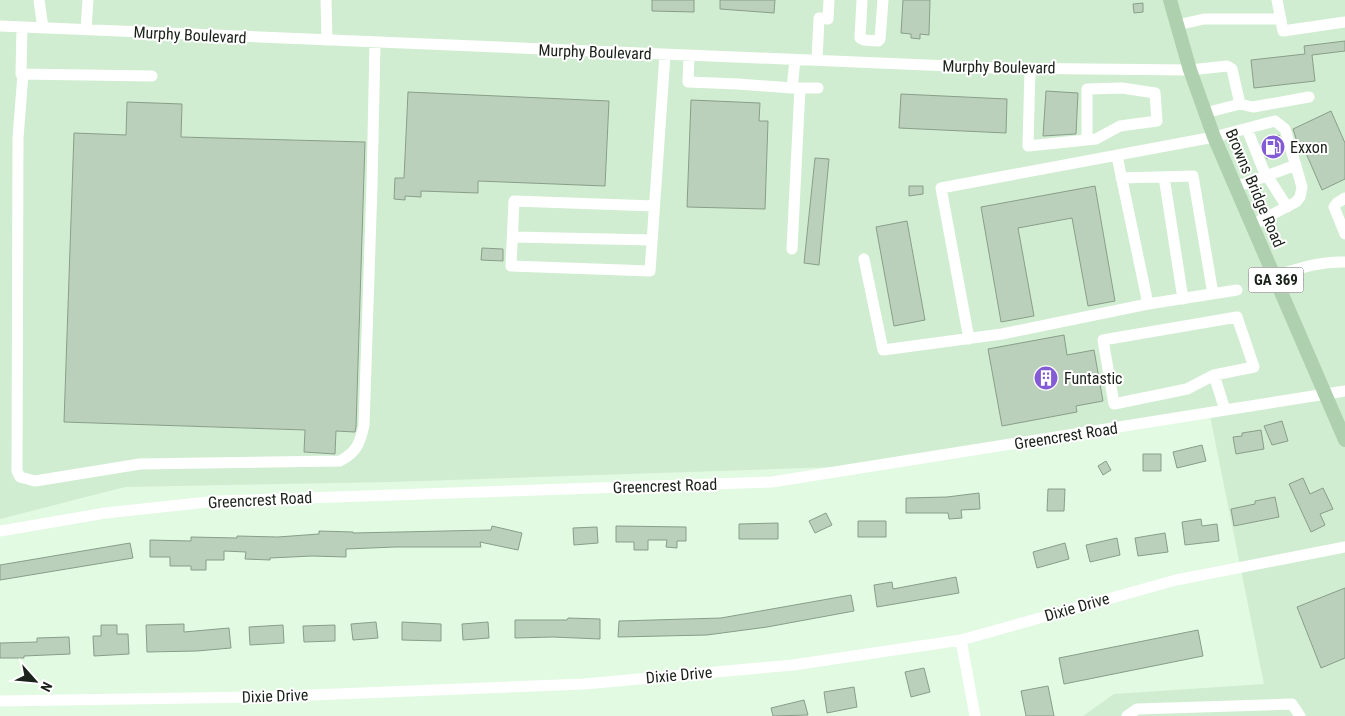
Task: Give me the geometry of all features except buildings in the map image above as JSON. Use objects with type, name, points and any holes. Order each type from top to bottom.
[{"type":"main road","name":"Browns Bridge Road","points":[[1170,0],[1190,70],[1214,137],[1345,440]]},
{"type":"street","points":[[39,0],[43,28]]},
{"type":"street","points":[[86,30],[88,0]]},
{"type":"street","points":[[326,0],[327,40]]},
{"type":"street","points":[[817,60],[819,18],[828,19],[829,0]]},
{"type":"street","points":[[862,0],[860,38],[870,41],[880,40],[883,0]]},
{"type":"street","points":[[1277,0],[1283,31],[1345,22]]},
{"type":"street","points":[[1177,25],[1204,19],[1281,19]]},
{"type":"street","name":"Murphy Boulevard","points":[[0,26],[689,56],[1030,68],[1190,70],[1227,66],[1232,70],[1240,104]]},
{"type":"street","points":[[22,27],[22,74],[18,138],[16,471],[20,478],[34,481],[140,464],[340,461],[350,456],[356,450],[364,425],[375,42]]},
{"type":"street","points":[[870,41],[870,62]]},
{"type":"street","points":[[654,206],[514,201],[511,266],[650,271],[665,54]]},
{"type":"street","points":[[689,56],[688,82],[818,88]]},
{"type":"street","points":[[792,249],[795,60]]},
{"type":"street","points":[[1030,68],[1028,146],[1087,140],[1096,139],[1120,126],[1157,121],[1155,93],[1122,88],[1087,89],[1087,140]]},
{"type":"street","points":[[1122,69],[1122,88]]},
{"type":"street","points":[[22,74],[152,76]]},
{"type":"street","points":[[1205,113],[1240,104],[1253,107],[1309,97]]},
{"type":"street","points":[[968,339],[941,188],[1214,137],[1275,122],[1284,129],[1302,187],[1300,196],[1296,202],[1288,207],[1252,224]]},
{"type":"street","points":[[1246,129],[1263,169],[1288,207]]},
{"type":"street","points":[[1117,156],[1148,304]]},
{"type":"street","points":[[1236,188],[1296,165]]},
{"type":"street","points":[[1121,178],[1193,176],[1213,294]]},
{"type":"street","points":[[1164,177],[1183,299]]},
{"type":"street","points":[[1345,198],[1334,207],[1345,234]]},
{"type":"street","points":[[513,237],[652,240]]},
{"type":"street","points":[[864,259],[883,350],[1002,334],[1148,304],[1237,290]]},
{"type":"street","points":[[1274,276],[1308,266],[1331,262],[1345,262]]},
{"type":"street","points":[[1237,317],[1254,367],[1214,375],[1187,389],[1114,404],[1103,340],[1237,317]]},
{"type":"street","points":[[1214,375],[1225,410]]},
{"type":"street","name":"Greencrest Road","points":[[0,532],[105,513],[218,502],[772,482],[1345,391]]},
{"type":"street","name":"Dixie Drive","points":[[0,701],[263,697],[584,684],[793,665],[961,640],[1176,580],[1345,547]]},
{"type":"street","points":[[961,640],[974,716]]},
{"type":"street","points":[[1127,716],[1137,709],[1292,704],[1300,716]]},
{"type":"shaded area","points":[[0,0],[1345,0],[1345,716],[1083,716],[1114,694],[1264,684],[1210,416],[837,467],[392,482],[125,487],[0,519]]},
{"type":"place","name":"Exxon","points":[[1273,147]]},
{"type":"place","name":"Funtastic","points":[[1046,378]]}]
